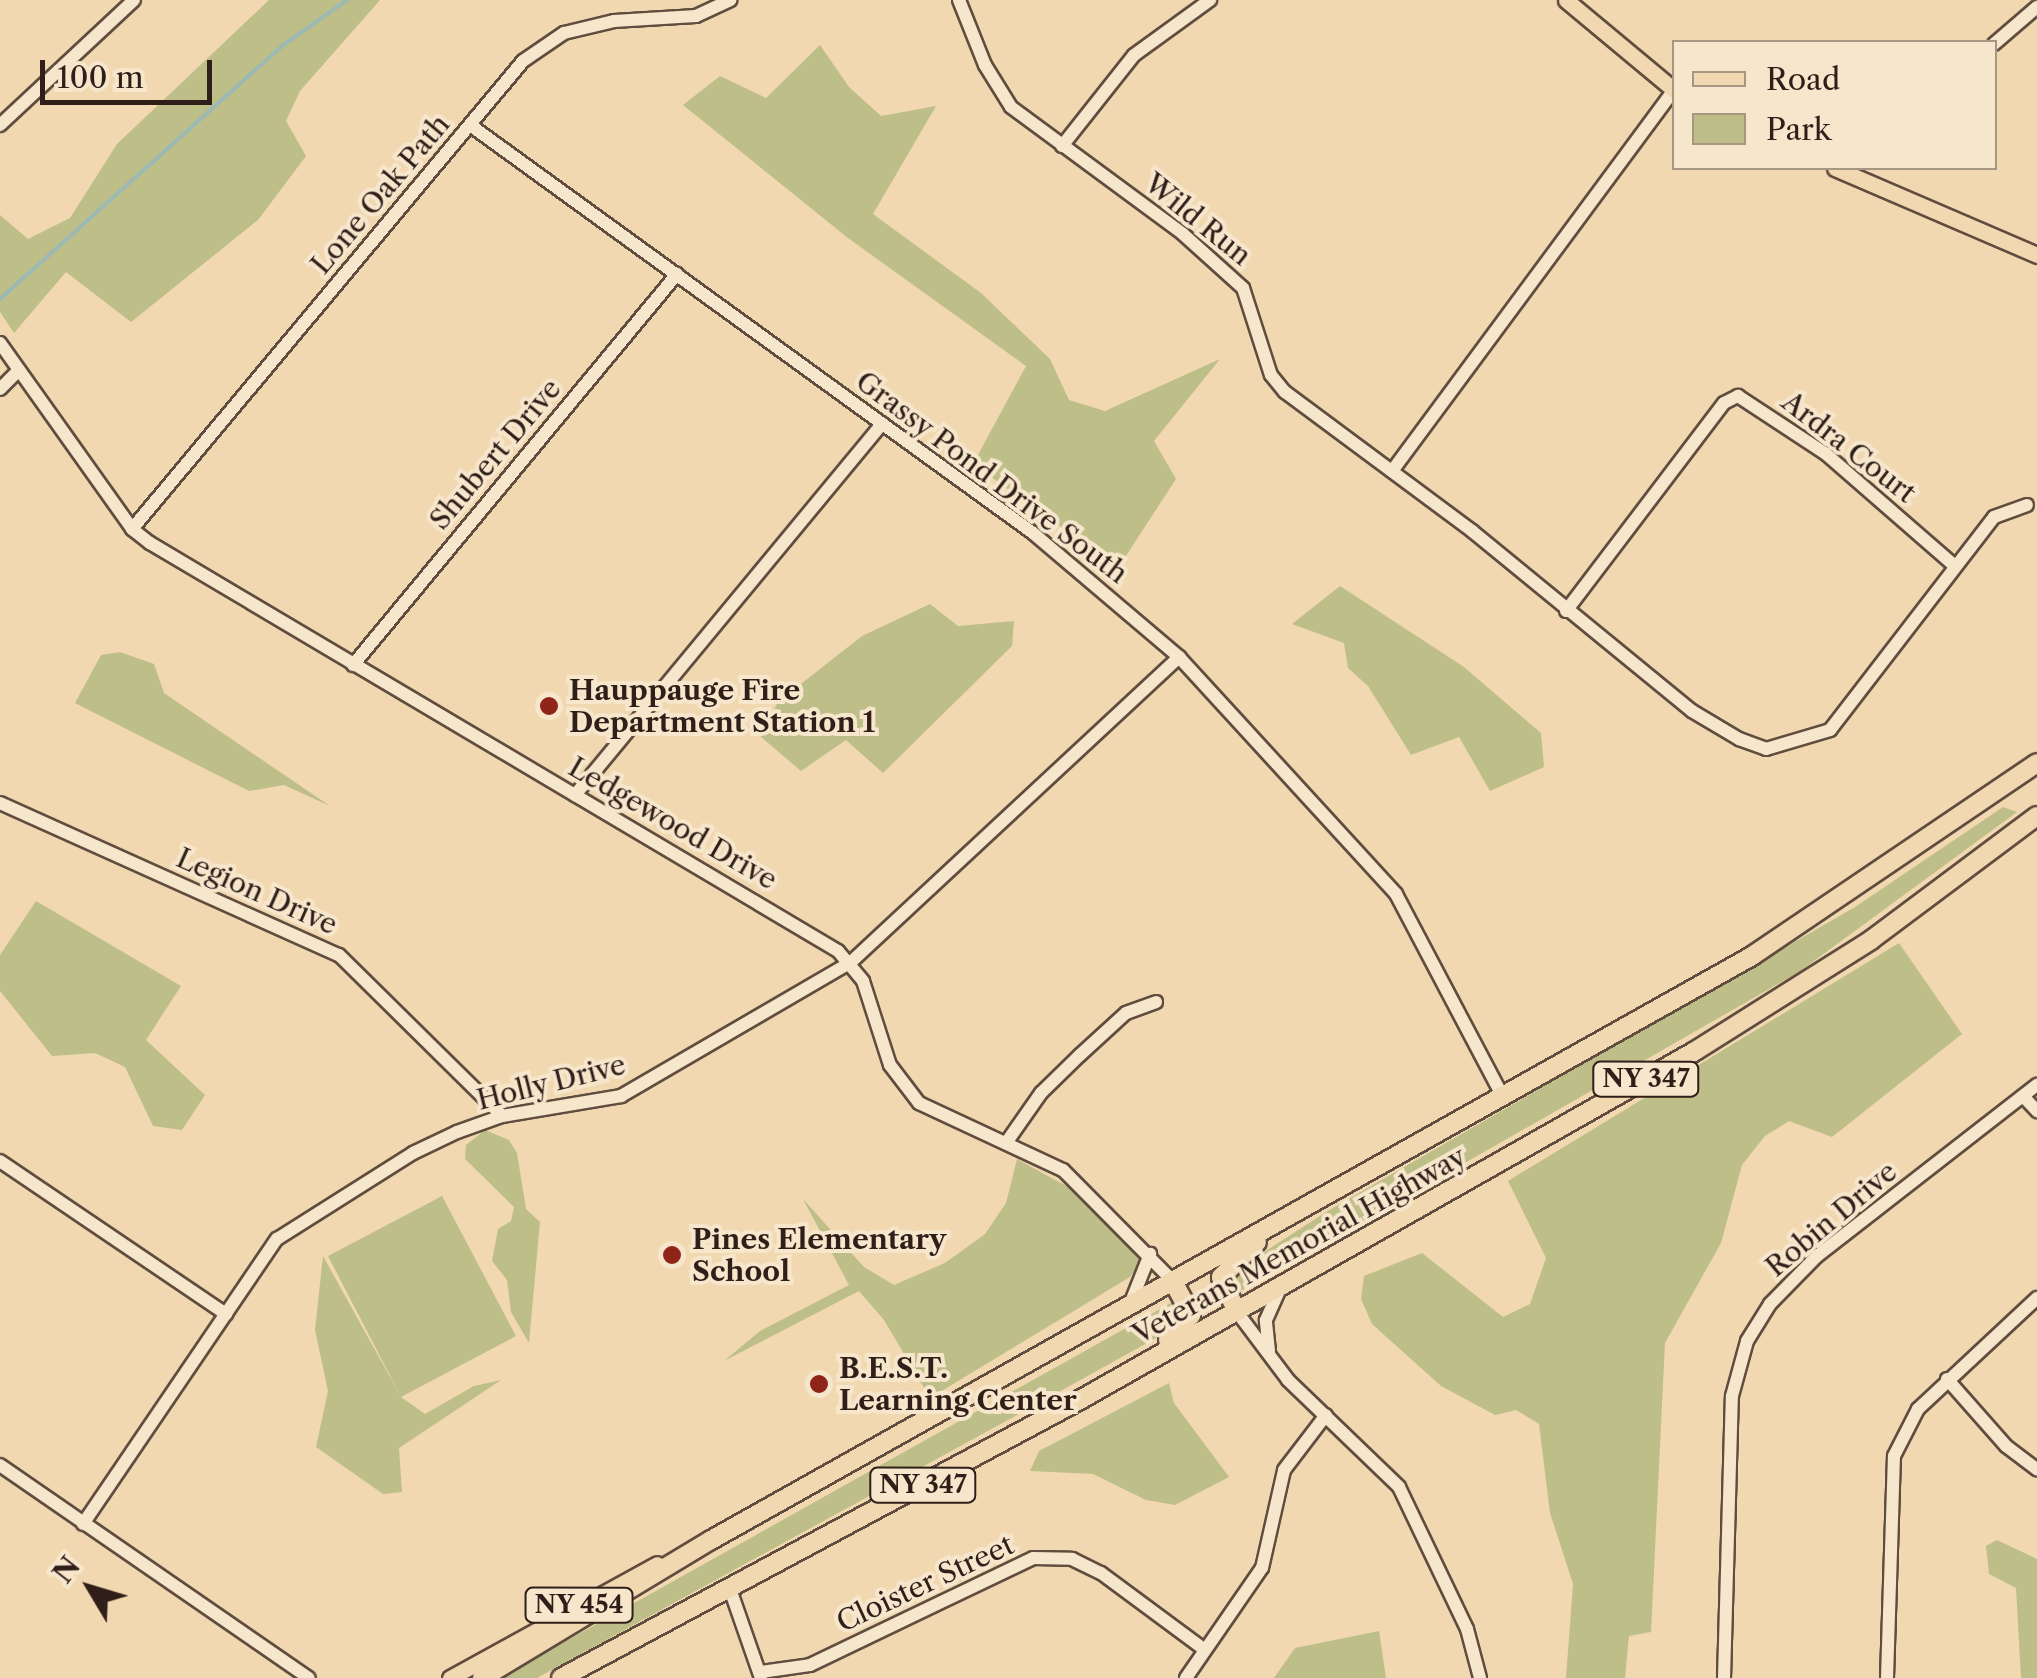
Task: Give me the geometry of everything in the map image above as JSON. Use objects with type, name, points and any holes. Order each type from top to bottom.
[{"type":"highway","name":"Veterans Memorial Highway","points":[[482,1678],[711,1540],[1787,934],[2037,764]]},
{"type":"highway","name":"Veterans Memorial Highway","points":[[561,1678],[1116,1380],[1767,1008],[1906,916],[2037,816]]},
{"type":"highway","points":[[1237,1312],[1221,1277],[1279,1222]]},
{"type":"highway","points":[[1116,1380],[1190,1320],[1190,1304],[1173,1281]]},
{"type":"main road","points":[[1566,0],[1672,88]]},
{"type":"main road","points":[[1845,170],[2037,255]]},
{"type":"main road","name":"NY 454","points":[[450,1678],[711,1540]]},
{"type":"street","points":[[0,125],[134,0]]},
{"type":"street","name":"Lone Oak Path","points":[[132,529],[523,61],[554,38],[614,21],[696,16],[730,0]]},
{"type":"street","name":"Wild Run","points":[[959,0],[984,65],[1011,107],[1227,270],[1254,310],[1270,375],[1284,392],[1392,471],[1692,711],[1766,749],[1812,739],[1844,716],[1955,566]]},
{"type":"street","points":[[1062,146],[1134,54],[1210,0]]},
{"type":"street","points":[[1997,41],[2037,7]]},
{"type":"street","points":[[1392,471],[1672,93]]},
{"type":"street","name":"Grassy Pond Drive South","points":[[470,125],[1033,533],[1179,657],[1396,894],[1502,1097]]},
{"type":"street","name":"Shubert Drive","points":[[353,665],[677,274]]},
{"type":"street","name":"Ledgewood Drive","points":[[0,344],[132,529],[852,962]]},
{"type":"street","points":[[0,389],[18,371]]},
{"type":"street","name":"Ardra Court","points":[[1566,611],[1724,403],[1738,396],[1826,454],[1955,566]]},
{"type":"street","points":[[575,795],[882,424]]},
{"type":"street","points":[[1955,566],[1994,517],[2027,504]]},
{"type":"street","name":"Holly Drive","points":[[83,1524],[278,1239],[413,1153],[502,1116],[621,1096],[852,962],[1179,657]]},
{"type":"street","name":"Legion Drive","points":[[0,804],[339,955],[502,1116]]},
{"type":"street","points":[[852,962],[901,1085],[945,1118],[1063,1170],[1173,1281]]},
{"type":"street","points":[[1006,1143],[1041,1093],[1080,1055],[1126,1012],[1156,1002]]},
{"type":"street","name":"Robin Drive","points":[[1724,1678],[1732,1396],[1746,1341],[1770,1304],[1817,1256],[2037,1086]]},
{"type":"street","points":[[2023,1096],[2037,1111]]},
{"type":"street","points":[[0,1162],[226,1314]]},
{"type":"street","points":[[1128,1307],[1146,1276],[1150,1254]]},
{"type":"street","points":[[1269,1354],[1266,1320],[1281,1288]]},
{"type":"street","points":[[1887,1678],[1894,1456],[1918,1409],[2037,1298]]},
{"type":"street","points":[[1237,1312],[1269,1354],[1399,1486],[1467,1629],[1480,1678]]},
{"type":"street","points":[[1947,1379],[2006,1446],[2037,1470]]},
{"type":"street","points":[[1186,1678],[1262,1568],[1284,1470],[1326,1414]]},
{"type":"street","points":[[0,1465],[308,1678]]},
{"type":"street","name":"Cloister Street","points":[[761,1675],[810,1665],[1033,1558],[1072,1559],[1101,1573],[1205,1650]]},
{"type":"street","points":[[730,1589],[761,1675]]},
{"type":"green space","points":[[269,0],[380,0],[300,91],[286,121],[306,156],[258,220],[131,322],[66,272],[14,333],[0,312],[0,215],[28,239],[70,218],[117,144]]},
{"type":"green space","points":[[820,45],[849,87],[881,116],[936,106],[873,214],[981,293],[1050,359],[1069,400],[1105,411],[1220,359],[1154,441],[1176,479],[1118,568],[973,464],[1026,366],[848,238],[683,105],[720,76],[766,98]]},
{"type":"green space","points":[[1340,586],[1464,667],[1541,733],[1544,767],[1490,791],[1459,737],[1411,755],[1368,686],[1348,668],[1344,643],[1292,624]]},
{"type":"green space","points":[[930,604],[958,626],[1014,621],[1012,646],[883,773],[846,740],[801,771],[760,736],[778,702],[862,636]]},
{"type":"green space","points":[[120,652],[154,664],[164,693],[330,806],[284,785],[249,791],[75,703],[101,655]]},
{"type":"green space","points":[[2003,807],[2017,812],[1799,972],[1232,1296],[1229,1275],[1326,1212],[1855,907]]},
{"type":"green space","points":[[36,901],[181,986],[146,1040],[205,1095],[182,1130],[153,1126],[125,1067],[95,1053],[52,1056],[0,991],[0,955]]},
{"type":"green space","points":[[1899,943],[1962,1034],[1832,1137],[1789,1121],[1765,1136],[1742,1165],[1721,1243],[1665,1343],[1651,1632],[1629,1636],[1625,1678],[1566,1678],[1573,1584],[1550,1513],[1539,1424],[1516,1410],[1495,1415],[1441,1386],[1372,1324],[1361,1299],[1364,1276],[1422,1253],[1503,1317],[1530,1304],[1546,1258],[1508,1181]]},
{"type":"green space","points":[[485,1130],[509,1140],[517,1153],[526,1209],[540,1222],[529,1343],[511,1312],[507,1280],[492,1261],[498,1229],[511,1221],[514,1207],[465,1159],[466,1145]]},
{"type":"green space","points":[[1017,1159],[1079,1193],[1142,1263],[1130,1277],[930,1398],[884,1320],[859,1291],[724,1361],[760,1331],[849,1285],[803,1199],[864,1267],[894,1285],[945,1263],[985,1234],[1006,1203]]},
{"type":"green space","points":[[442,1196],[516,1336],[401,1397],[425,1414],[474,1386],[501,1380],[399,1448],[402,1492],[383,1494],[316,1447],[328,1391],[315,1330],[323,1256],[400,1395],[328,1256]]},
{"type":"green space","points":[[1176,1300],[1183,1303],[1181,1324],[537,1678],[500,1678]]},
{"type":"green space","points":[[1169,1383],[1174,1403],[1229,1477],[1175,1505],[1146,1500],[1093,1474],[1030,1471],[1039,1451]]},
{"type":"green space","points":[[1997,1540],[2037,1559],[2037,1678],[2021,1678],[2016,1588],[1989,1574],[1986,1546]]},
{"type":"green space","points":[[1379,1631],[1386,1678],[1274,1678],[1295,1648]]},
{"type":"waterway","points":[[0,299],[282,46],[347,0]]},
{"type":"place","name":"Hauppauge Fire Department Station 1","points":[[549,706]]},
{"type":"place","name":"Pines Elementary School","points":[[672,1255]]},
{"type":"place","name":"B.E.S.T. Learning Center","points":[[819,1384]]}]
